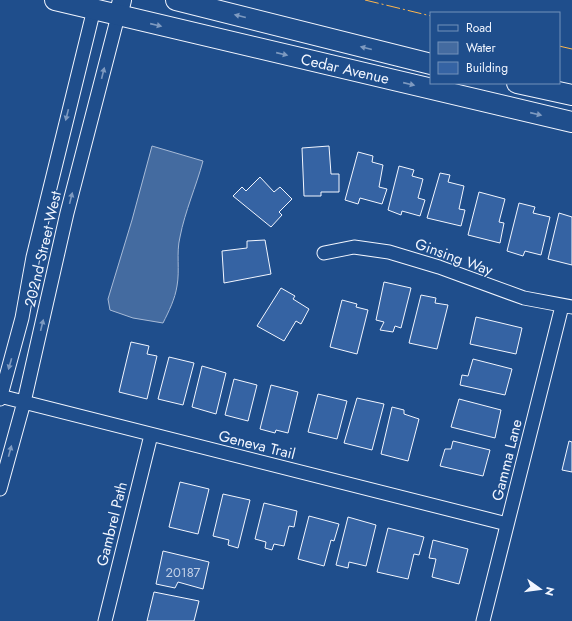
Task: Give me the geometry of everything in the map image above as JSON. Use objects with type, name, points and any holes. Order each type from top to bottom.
[{"type":"main road","name":"Cedar Avenue","points":[[56,0],[120,8],[572,122]]},
{"type":"main road","name":"Cedar Avenue","points":[[176,0],[430,64]]},
{"type":"main road","points":[[522,84],[572,95]]},
{"type":"street","name":"202nd Street West","points":[[0,397],[22,318],[33,257],[95,5]]},
{"type":"street","name":"202nd Street West","points":[[0,489],[24,402],[68,213],[120,8]]},
{"type":"street","name":"Ginsing Way","points":[[324,253],[354,247],[389,252],[439,267],[524,298],[567,307]]},
{"type":"street","name":"Gamma Lane","points":[[483,621],[507,524],[567,307]]},
{"type":"street","name":"Geneva Trail","points":[[0,397],[507,524]]},
{"type":"street","name":"Gambrel Path","points":[[105,621],[151,435]]},
{"type":"water","points":[[152,146],[203,161],[180,237],[176,291],[172,305],[163,323],[133,318],[110,310],[108,299],[132,220]]},
{"type":"building","points":[[329,146],[331,174],[339,174],[339,192],[321,192],[321,196],[304,196],[302,148]]},
{"type":"building","points":[[358,152],[373,156],[372,162],[383,165],[379,187],[387,189],[382,204],[360,198],[358,204],[345,200]]},
{"type":"building","points":[[399,166],[414,170],[412,176],[423,179],[418,198],[425,200],[420,216],[402,211],[401,215],[388,210]]},
{"type":"building","points":[[440,173],[450,175],[448,182],[464,186],[459,209],[465,210],[461,226],[427,218]]},
{"type":"building","points":[[260,177],[274,192],[280,187],[292,199],[279,212],[282,215],[271,227],[233,196],[242,187],[246,191]]},
{"type":"building","points":[[479,192],[505,199],[499,222],[504,223],[500,243],[468,235]]},
{"type":"building","points":[[519,203],[535,207],[533,213],[550,217],[541,255],[525,251],[523,256],[507,251]]},
{"type":"building","points":[[559,213],[572,217],[572,265],[548,259]]},
{"type":"building","points":[[265,240],[271,274],[224,283],[222,251],[247,248],[247,241]]},
{"type":"building","points":[[384,282],[411,288],[401,328],[395,326],[393,332],[380,330],[384,322],[376,320]]},
{"type":"building","points":[[281,288],[295,296],[293,299],[309,309],[301,324],[296,321],[284,341],[257,326]]},
{"type":"building","points":[[421,295],[436,298],[435,303],[448,305],[437,349],[409,343]]},
{"type":"building","points":[[342,300],[357,304],[356,307],[368,310],[357,354],[330,347]]},
{"type":"building","points":[[476,317],[522,328],[516,354],[470,344]]},
{"type":"building","points":[[131,342],[149,346],[147,354],[157,356],[147,399],[119,392]]},
{"type":"building","points":[[169,357],[194,363],[183,405],[158,399]]},
{"type":"building","points":[[473,359],[512,369],[505,395],[460,385],[462,375],[468,376]]},
{"type":"building","points":[[202,366],[226,373],[216,414],[192,407]]},
{"type":"building","points":[[234,379],[257,385],[248,421],[225,415]]},
{"type":"building","points":[[271,385],[298,392],[288,433],[276,430],[275,433],[260,429]]},
{"type":"building","points":[[318,394],[347,401],[337,439],[308,432]]},
{"type":"building","points":[[357,398],[384,404],[372,450],[344,443]]},
{"type":"building","points":[[459,399],[501,410],[495,438],[451,427]]},
{"type":"building","points":[[392,407],[404,410],[404,414],[419,419],[408,461],[381,454]]},
{"type":"building","points":[[453,441],[490,450],[483,476],[440,466],[445,449],[451,449]]},
{"type":"building","points":[[569,441],[572,442],[572,472],[562,470]]},
{"type":"building","points":[[180,482],[209,489],[198,534],[169,527]]},
{"type":"building","points":[[223,494],[250,500],[238,548],[228,545],[229,540],[213,536]]},
{"type":"building","points":[[264,503],[297,511],[294,527],[289,526],[284,546],[274,544],[272,550],[265,548],[266,542],[255,539]]},
{"type":"building","points":[[309,516],[339,524],[334,541],[331,540],[324,566],[298,559]]},
{"type":"building","points":[[348,517],[376,525],[366,566],[349,562],[348,568],[336,565]]},
{"type":"building","points":[[388,528],[424,537],[419,555],[414,554],[408,579],[377,572]]},
{"type":"building","points":[[433,540],[468,549],[459,584],[432,577],[436,559],[429,558]]},
{"type":"building","points":[[163,551],[209,562],[203,589],[178,582],[175,588],[156,584]]},
{"type":"building","points":[[154,592],[199,601],[194,621],[147,621]]},
{"type":"power","points":[[365,0],[430,16]]},
{"type":"power","points":[[560,46],[572,49]]}]
